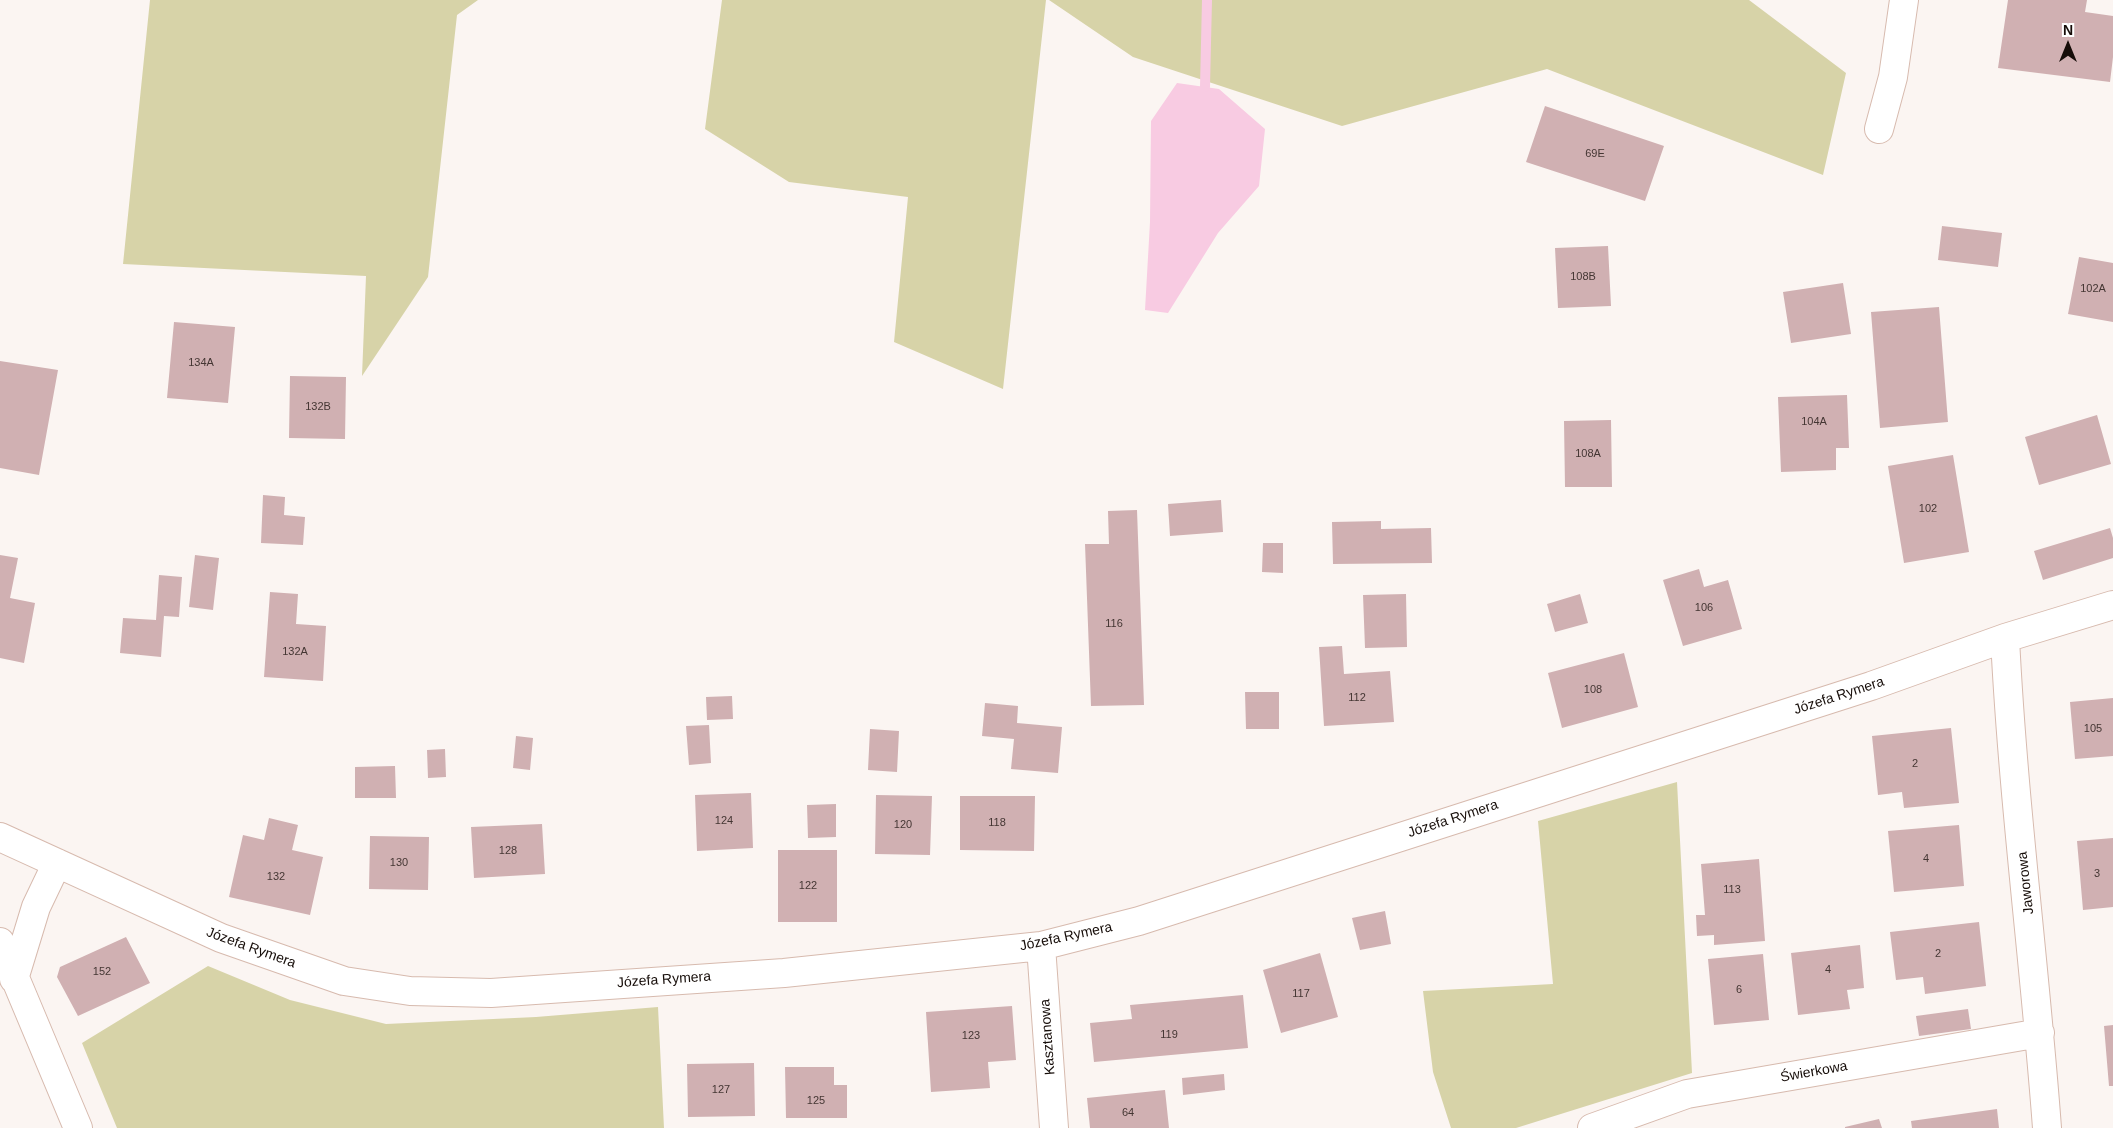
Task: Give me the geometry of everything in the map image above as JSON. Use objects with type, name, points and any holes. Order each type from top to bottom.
[{"type":"street","points":[[1879,130],[1893,77],[1904,0]]},
{"type":"street","name":"Józefa Rymera","points":[[0,837],[221,938],[344,981],[410,992],[491,993],[784,973],[1041,946],[1139,921],[1862,689],[2005,638],[2113,605]]},
{"type":"street","name":"Jaworowa","points":[[2005,638],[2010,728],[2048,1128]]},
{"type":"street","points":[[14,978],[36,907],[57,863]]},
{"type":"street","points":[[0,942],[78,1128]]},
{"type":"street","name":"Kasztanowa","points":[[1041,946],[1054,1128]]},
{"type":"street","name":"Świerkowa","points":[[1592,1128],[1687,1094],[2040,1033]]},
{"type":"shaded area","points":[[150,0],[478,0],[457,15],[428,277],[362,376],[366,276],[123,264]]},
{"type":"shaded area","points":[[722,0],[1046,0],[1003,389],[894,342],[908,197],[789,182],[705,129]]},
{"type":"shaded area","points":[[1049,0],[1749,0],[1846,73],[1823,175],[1547,69],[1342,126],[1133,57]]},
{"type":"shaded area","points":[[1177,83],[1219,89],[1265,129],[1259,186],[1218,233],[1168,313],[1145,310],[1150,222],[1151,121]]},
{"type":"shaded area","points":[[1677,782],[1692,1073],[1516,1128],[1451,1128],[1433,1072],[1423,991],[1553,984],[1538,821]]},
{"type":"shaded area","points":[[208,966],[290,1000],[386,1024],[536,1017],[658,1007],[664,1128],[117,1128],[82,1043]]},
{"type":"building","points":[[2008,0],[2087,0],[2085,12],[2113,16],[2113,57],[2110,82],[1998,68]]},
{"type":"building","points":[[1545,106],[1664,146],[1645,201],[1526,162]]},
{"type":"building","points":[[1942,226],[2002,233],[1998,267],[1938,260]]},
{"type":"building","points":[[1608,246],[1611,306],[1558,308],[1555,248]]},
{"type":"building","points":[[2079,257],[2113,263],[2113,322],[2068,314]]},
{"type":"building","points":[[1843,283],[1851,334],[1791,343],[1783,292]]},
{"type":"building","points":[[1939,307],[1948,422],[1880,428],[1871,312]]},
{"type":"building","points":[[174,322],[235,327],[228,403],[167,398]]},
{"type":"building","points":[[0,361],[58,370],[39,475],[0,468]]},
{"type":"building","points":[[290,376],[346,377],[345,439],[289,438]]},
{"type":"building","points":[[1847,395],[1849,448],[1836,448],[1836,470],[1781,472],[1778,397]]},
{"type":"building","points":[[2097,415],[2111,464],[2039,485],[2025,437]]},
{"type":"building","points":[[1611,420],[1612,487],[1565,487],[1564,421]]},
{"type":"building","points":[[1953,455],[1969,552],[1904,563],[1888,466]]},
{"type":"building","points":[[263,495],[285,497],[284,515],[305,517],[303,545],[261,543]]},
{"type":"building","points":[[1221,500],[1223,532],[1170,536],[1168,504]]},
{"type":"building","points":[[1137,510],[1144,705],[1091,706],[1085,544],[1109,544],[1108,511]]},
{"type":"building","points":[[1381,521],[1381,529],[1431,528],[1432,563],[1333,564],[1332,522]]},
{"type":"building","points":[[2110,528],[2113,538],[2113,558],[2043,580],[2034,551]]},
{"type":"building","points":[[1263,543],[1283,543],[1283,573],[1262,572]]},
{"type":"building","points":[[0,555],[18,558],[10,598],[35,603],[24,663],[0,658]]},
{"type":"building","points":[[195,555],[219,558],[213,610],[189,607]]},
{"type":"building","points":[[1699,569],[1704,587],[1728,580],[1742,629],[1683,646],[1663,580]]},
{"type":"building","points":[[159,575],[182,577],[179,617],[164,616],[161,657],[120,653],[123,618],[156,620]]},
{"type":"building","points":[[270,592],[298,594],[296,624],[326,626],[323,681],[264,677]]},
{"type":"building","points":[[1406,594],[1407,647],[1365,648],[1363,595]]},
{"type":"building","points":[[1580,594],[1588,623],[1555,632],[1547,604]]},
{"type":"building","points":[[1342,646],[1344,674],[1390,671],[1394,722],[1324,726],[1319,647]]},
{"type":"building","points":[[1624,653],[1638,707],[1562,728],[1548,673]]},
{"type":"building","points":[[1245,692],[1279,692],[1279,729],[1246,729]]},
{"type":"building","points":[[732,696],[733,719],[707,720],[706,697]]},
{"type":"building","points":[[2113,698],[2113,756],[2075,759],[2070,702]]},
{"type":"building","points":[[985,703],[1018,706],[1017,723],[1062,727],[1058,773],[1011,769],[1014,739],[982,736]]},
{"type":"building","points":[[709,725],[711,763],[689,765],[686,726]]},
{"type":"building","points":[[1951,728],[1959,803],[1904,808],[1902,792],[1878,795],[1872,736]]},
{"type":"building","points":[[870,729],[899,731],[897,772],[868,770]]},
{"type":"building","points":[[516,736],[533,738],[530,770],[513,768]]},
{"type":"building","points":[[445,749],[446,777],[428,778],[427,750]]},
{"type":"building","points":[[395,766],[396,798],[355,798],[355,767]]},
{"type":"building","points":[[751,793],[753,848],[697,851],[695,795]]},
{"type":"building","points":[[876,795],[932,796],[930,855],[875,854]]},
{"type":"building","points":[[960,796],[1035,796],[1034,851],[960,850]]},
{"type":"building","points":[[836,804],[836,837],[808,838],[807,805]]},
{"type":"building","points":[[269,818],[298,825],[292,850],[323,857],[310,915],[229,897],[243,835],[264,840]]},
{"type":"building","points":[[542,824],[545,874],[474,878],[471,827]]},
{"type":"building","points":[[1959,825],[1964,886],[1894,892],[1888,831]]},
{"type":"building","points":[[370,836],[429,837],[428,890],[369,889]]},
{"type":"building","points":[[2113,838],[2113,907],[2083,910],[2077,841]]},
{"type":"building","points":[[778,850],[837,850],[837,922],[778,922]]},
{"type":"building","points":[[1759,859],[1765,941],[1714,945],[1714,935],[1697,936],[1696,915],[1705,915],[1701,864]]},
{"type":"building","points":[[1385,911],[1391,944],[1360,950],[1352,918]]},
{"type":"building","points":[[1979,922],[1986,986],[1925,994],[1923,977],[1896,980],[1890,932]]},
{"type":"building","points":[[126,937],[150,983],[78,1016],[57,977],[60,967]]},
{"type":"building","points":[[1860,945],[1864,988],[1847,990],[1850,1009],[1798,1015],[1791,953]]},
{"type":"building","points":[[1320,953],[1338,1017],[1281,1033],[1263,970]]},
{"type":"building","points":[[1763,954],[1769,1020],[1714,1025],[1708,959]]},
{"type":"building","points":[[1243,995],[1248,1048],[1094,1062],[1090,1023],[1132,1019],[1130,1005]]},
{"type":"building","points":[[1012,1006],[1016,1060],[988,1062],[990,1088],[931,1092],[926,1012]]},
{"type":"building","points":[[1968,1009],[1971,1029],[1919,1036],[1916,1016]]},
{"type":"building","points":[[2113,1025],[2113,1086],[2109,1086],[2104,1026]]},
{"type":"building","points":[[754,1063],[755,1116],[688,1117],[687,1064]]},
{"type":"building","points":[[785,1067],[834,1067],[834,1085],[847,1085],[847,1118],[786,1118]]},
{"type":"building","points":[[1224,1074],[1225,1090],[1183,1095],[1182,1078]]},
{"type":"building","points":[[1165,1090],[1169,1128],[1090,1128],[1087,1098]]},
{"type":"building","points":[[1997,1109],[1999,1128],[1912,1128],[1911,1121]]},
{"type":"building","points":[[1879,1119],[1882,1128],[1845,1128],[1845,1127]]},
{"type":"waterway","points":[[1205,87],[1207,0]]}]
